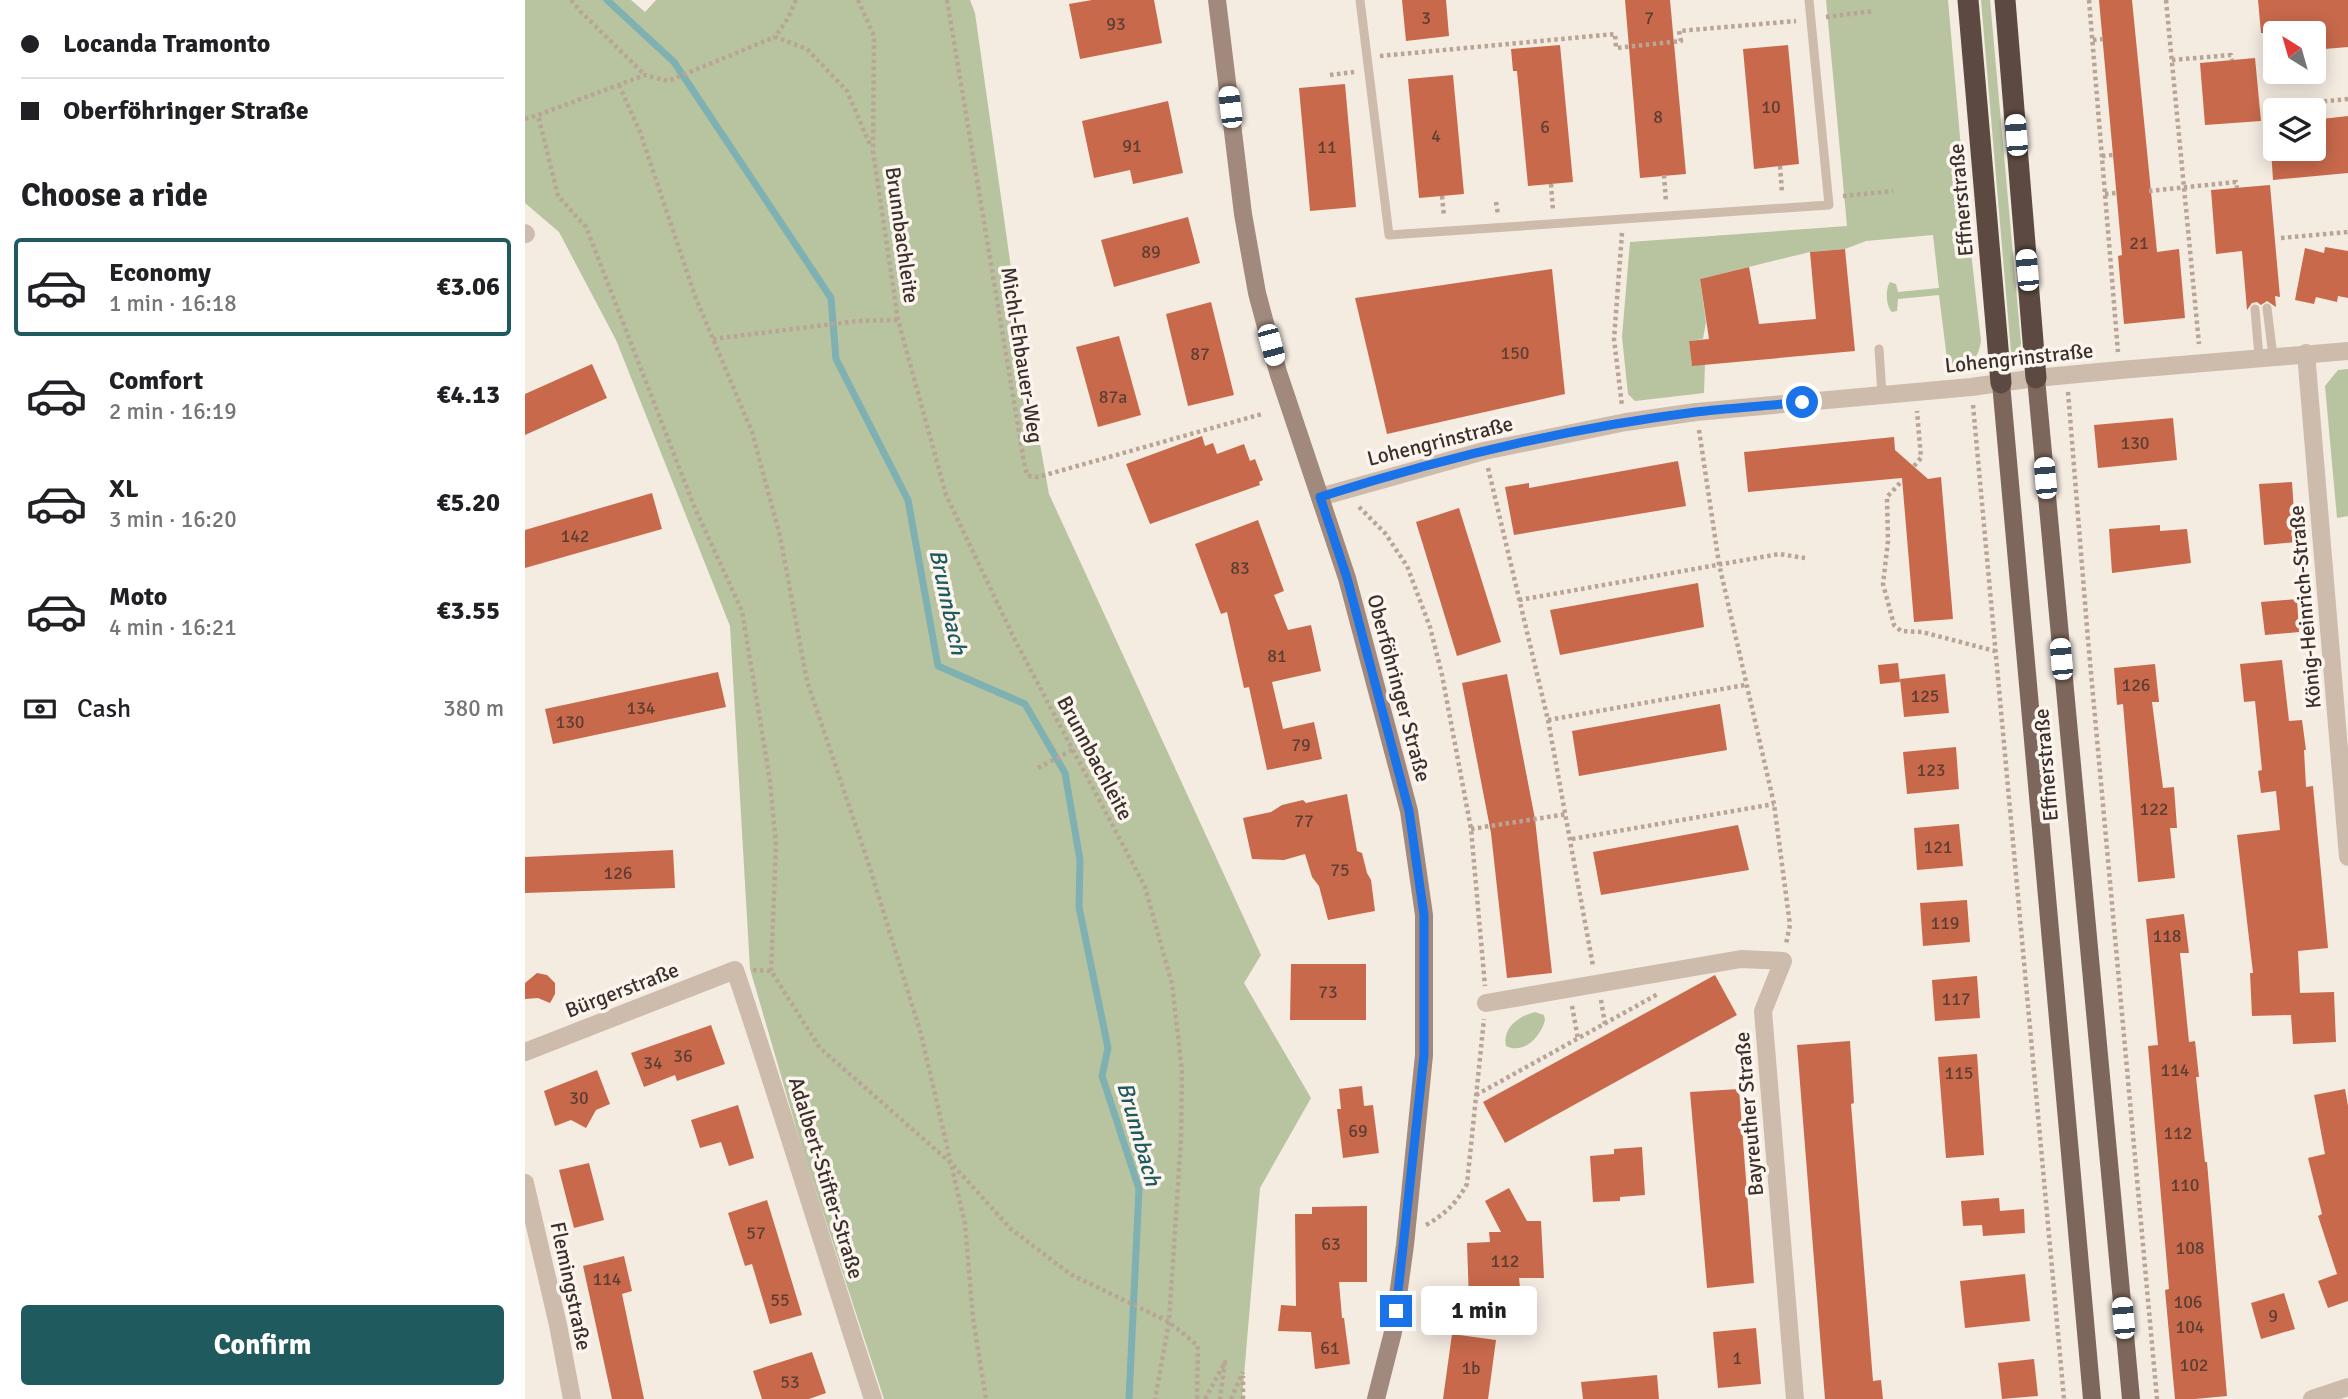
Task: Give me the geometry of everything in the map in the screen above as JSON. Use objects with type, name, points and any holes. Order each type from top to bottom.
[{"type":"highway","name":"Effnerstraße","points":[[1968,0],[2001,383]]},
{"type":"highway","name":"Effnerstraße","points":[[2005,0],[2036,378]]},
{"type":"main road","name":"Oberföhringer Straße","points":[[1217,0],[1243,214],[1257,293],[1278,372],[1347,578],[1409,811],[1424,915],[1424,1055],[1393,1332],[1376,1399]]},
{"type":"main road","name":"Effnerstraße","points":[[2036,378],[2131,1399]]},
{"type":"main road","name":"Effnerstraße","points":[[2001,383],[2092,1399]]},
{"type":"street","name":"Lohengrinstraße","points":[[1320,497],[1484,451],[1626,422],[1696,412],[1971,387],[2201,362],[2348,351]]},
{"type":"street","name":"König-Heinrich-Straße","points":[[2306,353],[2348,857]]},
{"type":"street","points":[[1486,1003],[1741,959],[1783,961]]},
{"type":"street","name":"Bayreuther Straße","points":[[1783,961],[1763,1011],[1795,1399]]},
{"type":"street","name":"Bürgerstraße","points":[[525,1052],[735,970]]},
{"type":"street","name":"Adalbert-Stifter-Straße","points":[[735,970],[781,1106],[824,1250],[873,1399]]},
{"type":"street","name":"Flemingstraße","points":[[525,1183],[572,1399]]},
{"type":"street","points":[[2312,1399],[2348,1387]]},
{"type":"lane","points":[[1360,0],[1389,235],[1829,205],[1809,0]]},
{"type":"lane","points":[[2266,357],[2267,308]]},
{"type":"lane","points":[[2255,309],[2266,357]]},
{"type":"lane","points":[[1879,349],[1882,395]]},
{"type":"path","points":[[571,0],[645,75],[668,81],[775,37],[796,0]]},
{"type":"path","name":"Brunnbachleite","points":[[858,0],[874,36],[873,150],[898,320],[946,495],[1016,642],[1145,887],[1172,984],[1182,1071],[1181,1139],[1168,1322],[1155,1399]]},
{"type":"path","name":"Michl-Ehbauer-Weg","points":[[947,0],[1028,476],[1038,477],[1262,414]]},
{"type":"path","points":[[2089,0],[2120,370]]},
{"type":"path","points":[[2166,0],[2201,362]]},
{"type":"path","points":[[1367,57],[1615,34],[1616,48],[1681,41],[1679,31],[1873,11]]},
{"type":"path","name":"Brunnbachleite","points":[[775,37],[807,49],[847,91],[873,150]]},
{"type":"path","points":[[2093,40],[2103,40]]},
{"type":"path","points":[[2172,60],[2231,55],[2232,61]]},
{"type":"path","points":[[1330,75],[1369,71]]},
{"type":"path","points":[[525,119],[645,75]]},
{"type":"path","points":[[619,85],[640,132],[695,296],[752,432],[780,536],[807,681],[869,865],[921,1034],[965,1224],[974,1318],[986,1399]]},
{"type":"path","points":[[2326,101],[2348,99]]},
{"type":"path","points":[[538,115],[558,196],[586,227],[694,506],[743,611],[770,781],[776,845],[771,971],[820,1048],[952,1164],[1011,1229],[1070,1274],[1168,1322],[1198,1346],[1197,1399]]},
{"type":"path","points":[[2102,156],[2113,155]]},
{"type":"path","points":[[1780,166],[1783,208]]},
{"type":"path","points":[[1664,175],[1667,216]]},
{"type":"path","points":[[2149,191],[2236,182],[2237,188]]},
{"type":"path","points":[[1551,184],[1554,223]]},
{"type":"path","points":[[1828,197],[1893,191]]},
{"type":"path","points":[[2105,194],[2116,194]]},
{"type":"path","points":[[1623,218],[1614,339],[1626,422]]},
{"type":"path","points":[[2281,238],[2348,232]]},
{"type":"path","points":[[713,339],[857,321],[898,320]]},
{"type":"path","points":[[2066,375],[2157,1399]]},
{"type":"path","points":[[1971,387],[2064,1399]]},
{"type":"path","points":[[1914,466],[1921,458],[1915,392]]},
{"type":"path","points":[[1696,412],[1719,564],[1774,804],[1790,925],[1783,961]]},
{"type":"path","points":[[1484,451],[1548,720],[1572,839],[1596,984]]},
{"type":"path","points":[[1900,483],[1887,497],[1888,541],[1883,571],[1883,584],[1894,625],[1901,631],[1922,632],[1995,651]]},
{"type":"path","points":[[1342,490],[1385,533],[1408,566],[1430,627],[1471,829],[1486,1003],[1467,1184],[1457,1202],[1442,1216],[1406,1234]]},
{"type":"path","points":[[1519,600],[1779,554],[1805,558]]},
{"type":"path","points":[[1548,720],[1745,685]]},
{"type":"path","points":[[1038,768],[1072,750]]},
{"type":"path","points":[[1572,839],[1774,804]]},
{"type":"path","points":[[1471,829],[1567,814]]},
{"type":"path","points":[[735,970],[771,971]]},
{"type":"path","points":[[1569,989],[1578,1039]]},
{"type":"path","points":[[1475,1096],[1666,990]]},
{"type":"path","points":[[1205,1399],[1224,1362],[1220,1399]]},
{"type":"path","points":[[1231,1399],[1243,1372],[1243,1399]]},
{"type":"green space","points":[[525,0],[631,0],[645,12],[656,0],[970,0],[975,13],[1021,339],[1049,494],[1261,955],[1244,983],[1311,1098],[1260,1188],[1242,1399],[884,1399],[803,1151],[750,969],[730,626],[616,340],[559,232],[525,203]]},
{"type":"green space","points":[[1826,0],[1948,0],[1981,341],[1977,354],[1966,367],[1949,375],[1939,295],[1898,299],[1897,311],[1892,312],[1888,306],[1890,282],[1896,284],[1898,292],[1939,288],[1933,235],[1866,241],[1845,249],[1810,252],[1700,279],[1706,322],[1703,339],[1689,341],[1692,365],[1705,364],[1704,393],[1635,401],[1628,394],[1622,337],[1630,242],[1847,226]]},
{"type":"green space","points":[[1981,0],[1990,0],[2021,343],[2019,355],[2013,355],[2011,352]]},
{"type":"green space","points":[[2348,369],[2348,516],[2337,518],[2325,386],[2338,370]]},
{"type":"green space","points":[[1535,1012],[1544,1015],[1545,1020],[1536,1038],[1519,1048],[1506,1046],[1509,1028],[1523,1016]]},
{"type":"building","points":[[1092,0],[1154,0],[1162,43],[1080,59],[1069,4]]},
{"type":"building","points":[[1402,0],[1446,0],[1449,36],[1406,41]]},
{"type":"building","points":[[1625,0],[1670,0],[1686,174],[1640,178]]},
{"type":"building","points":[[2099,0],[2132,0],[2157,252],[2179,249],[2185,318],[2124,324],[2118,256],[2122,255]]},
{"type":"building","points":[[2258,0],[2348,0],[2348,47],[2326,49],[2326,21],[2263,21],[2261,33]]},
{"type":"building","points":[[1560,45],[1573,182],[1528,186],[1517,71],[1513,71],[1511,49]]},
{"type":"building","points":[[1788,45],[1799,164],[1754,169],[1743,49]]},
{"type":"building","points":[[2255,58],[2261,121],[2205,125],[2200,63]]},
{"type":"building","points":[[1453,75],[1464,194],[1419,198],[1408,79]]},
{"type":"building","points":[[1345,84],[1356,207],[1310,211],[1299,88]]},
{"type":"building","points":[[1168,101],[1183,173],[1133,184],[1130,170],[1094,178],[1082,121]]},
{"type":"building","points":[[2348,116],[2348,173],[2273,180],[2272,161],[2326,161],[2326,119]]},
{"type":"building","points":[[2270,185],[2280,297],[2275,296],[2276,307],[2267,301],[2261,305],[2257,302],[2252,303],[2247,310],[2242,251],[2216,254],[2211,190]]},
{"type":"building","points":[[1188,217],[1200,263],[1114,287],[1101,240]]},
{"type":"building","points":[[2325,247],[2348,251],[2348,298],[2338,296],[2337,302],[2316,297],[2314,304],[2295,300],[2305,248],[2324,253]]},
{"type":"building","points":[[1845,249],[1855,351],[1692,366],[1689,341],[1709,339],[1700,279],[1749,267],[1759,324],[1816,319],[1810,252]]},
{"type":"building","points":[[1552,269],[1565,394],[1387,434],[1355,298]]},
{"type":"building","points":[[1211,302],[1234,395],[1188,406],[1166,314]]},
{"type":"building","points":[[1119,336],[1141,415],[1098,427],[1076,347]]},
{"type":"building","points":[[592,364],[607,398],[525,435],[525,394]]},
{"type":"building","points":[[2173,418],[2177,460],[2098,468],[2094,425]]},
{"type":"building","points":[[1202,436],[1205,446],[1213,443],[1217,454],[1244,444],[1250,461],[1255,459],[1263,480],[1259,482],[1260,485],[1150,524],[1126,464]]},
{"type":"building","points":[[1894,437],[1895,450],[1928,479],[1941,477],[1953,619],[1914,622],[1902,478],[1748,492],[1744,452]]},
{"type":"building","points":[[1678,461],[1686,506],[1514,535],[1505,487],[1529,483],[1529,488]]},
{"type":"building","points":[[2292,482],[2296,542],[2264,545],[2259,484]]},
{"type":"building","points":[[652,493],[662,529],[525,568],[525,530]]},
{"type":"building","points":[[1459,508],[1501,642],[1457,656],[1416,522]]},
{"type":"building","points":[[1258,520],[1284,591],[1274,595],[1288,630],[1311,625],[1321,671],[1272,682],[1283,729],[1314,722],[1322,759],[1267,770],[1249,687],[1244,688],[1227,612],[1221,614],[1195,544]]},
{"type":"building","points":[[2160,525],[2160,531],[2187,529],[2191,563],[2112,573],[2109,529]]},
{"type":"building","points":[[1698,583],[1704,627],[1560,655],[1550,610]]},
{"type":"building","points":[[2297,599],[2299,632],[2265,635],[2261,602]]},
{"type":"building","points":[[2282,660],[2289,721],[2302,720],[2306,750],[2306,787],[2313,786],[2328,948],[2298,951],[2300,993],[2334,992],[2336,1042],[2293,1044],[2291,1015],[2252,1016],[2250,973],[2253,973],[2237,835],[2280,830],[2276,791],[2261,793],[2258,771],[2262,770],[2255,701],[2244,702],[2240,664]]},
{"type":"building","points":[[1898,663],[1900,682],[1880,684],[1878,665]]},
{"type":"building","points":[[2155,664],[2159,702],[2152,702],[2163,788],[2174,787],[2177,828],[2170,828],[2175,878],[2138,882],[2123,704],[2117,705],[2114,668]]},
{"type":"building","points":[[718,672],[726,707],[553,744],[545,709]]},
{"type":"building","points":[[1507,674],[1535,819],[1552,973],[1507,978],[1491,833],[1462,683]]},
{"type":"building","points":[[1945,674],[1949,713],[1904,717],[1900,679]]},
{"type":"building","points":[[1720,704],[1727,750],[1579,776],[1572,731]]},
{"type":"building","points":[[1956,747],[1959,789],[1907,794],[1903,752]]},
{"type":"building","points":[[1347,794],[1357,851],[1362,853],[1371,880],[1375,911],[1328,920],[1319,886],[1312,877],[1305,854],[1284,860],[1252,859],[1243,818],[1271,812],[1282,805],[1303,800],[1306,803]]},
{"type":"building","points":[[1959,824],[1963,866],[1917,870],[1914,828]]},
{"type":"building","points":[[1738,825],[1749,870],[1601,895],[1593,852]]},
{"type":"building","points":[[673,850],[675,888],[525,893],[525,857]]},
{"type":"building","points":[[1967,900],[1970,942],[1923,946],[1920,903]]},
{"type":"building","points":[[2184,914],[2189,953],[2180,953],[2189,1042],[2195,1041],[2199,1077],[2196,1077],[2207,1162],[2227,1396],[2195,1399],[2175,1399],[2165,1290],[2169,1289],[2148,1046],[2158,1045],[2146,919]]},
{"type":"building","points":[[1291,964],[1366,964],[1366,1020],[1290,1020]]},
{"type":"building","points":[[537,973],[547,975],[555,983],[555,994],[550,1003],[538,998],[525,999],[525,983]]},
{"type":"building","points":[[1715,975],[1737,1015],[1505,1143],[1483,1102]]},
{"type":"building","points":[[1977,976],[1980,1018],[1935,1021],[1932,980]]},
{"type":"building","points":[[711,1025],[725,1064],[677,1081],[675,1075],[644,1087],[631,1053]]},
{"type":"building","points":[[1850,1041],[1854,1103],[1851,1104],[1873,1381],[1881,1380],[1883,1399],[1825,1399],[1797,1045]]},
{"type":"building","points":[[1977,1054],[1984,1155],[1946,1158],[1938,1057]]},
{"type":"building","points":[[597,1070],[610,1104],[596,1110],[586,1128],[571,1120],[555,1126],[544,1091]]},
{"type":"building","points":[[1362,1086],[1364,1106],[1373,1105],[1379,1153],[1343,1158],[1337,1109],[1341,1109],[1339,1089]]},
{"type":"building","points":[[1739,1089],[1754,1283],[1707,1288],[1690,1092]]},
{"type":"building","points":[[2345,1089],[2348,1106],[2348,1301],[2328,1308],[2318,1281],[2337,1274],[2318,1216],[2322,1214],[2308,1158],[2325,1154],[2314,1095]]},
{"type":"building","points":[[738,1105],[754,1158],[729,1166],[721,1142],[700,1148],[691,1120]]},
{"type":"building","points":[[1642,1147],[1645,1195],[1620,1197],[1620,1201],[1593,1202],[1590,1156],[1614,1154],[1614,1149]]},
{"type":"building","points":[[589,1163],[604,1220],[574,1228],[559,1170]]},
{"type":"building","points":[[1509,1188],[1527,1221],[1541,1221],[1544,1278],[1519,1278],[1520,1288],[1495,1289],[1495,1300],[1469,1301],[1467,1243],[1490,1242],[1489,1232],[1501,1232],[1485,1201]]},
{"type":"building","points":[[1999,1198],[2000,1211],[2024,1209],[2025,1233],[1983,1236],[1982,1225],[1963,1226],[1961,1201]]},
{"type":"building","points":[[767,1200],[802,1315],[770,1324],[752,1264],[745,1266],[728,1213]]},
{"type":"building","points":[[1367,1206],[1367,1282],[1339,1282],[1350,1364],[1315,1369],[1311,1332],[1278,1331],[1281,1305],[1296,1306],[1295,1214],[1312,1214],[1312,1207]]},
{"type":"building","points":[[624,1256],[632,1291],[622,1294],[644,1399],[612,1399],[583,1266]]},
{"type":"building","points":[[2025,1274],[2030,1321],[1965,1328],[1960,1281]]},
{"type":"building","points":[[2284,1293],[2295,1329],[2261,1339],[2251,1303]]},
{"type":"building","points":[[1756,1328],[1761,1384],[1718,1388],[1713,1332]]},
{"type":"building","points":[[1452,1334],[1496,1340],[1488,1399],[1443,1399]]},
{"type":"building","points":[[812,1352],[826,1393],[809,1399],[762,1399],[753,1371]]},
{"type":"building","points":[[2034,1359],[2038,1396],[2002,1399],[1998,1363]]},
{"type":"building","points":[[1657,1375],[1659,1399],[1583,1399],[1581,1382]]},
{"type":"waterway","name":"Brunnbach","points":[[607,0],[674,62],[831,298],[836,359],[908,500],[938,666],[1025,704],[1065,773],[1080,860],[1079,907],[1108,1048],[1102,1076],[1139,1189],[1129,1399]]},
{"type":"route","points":[[1396,1311],[1424,1055],[1424,915],[1409,811],[1347,578],[1320,497],[1484,451],[1626,422],[1802,402]]}]
